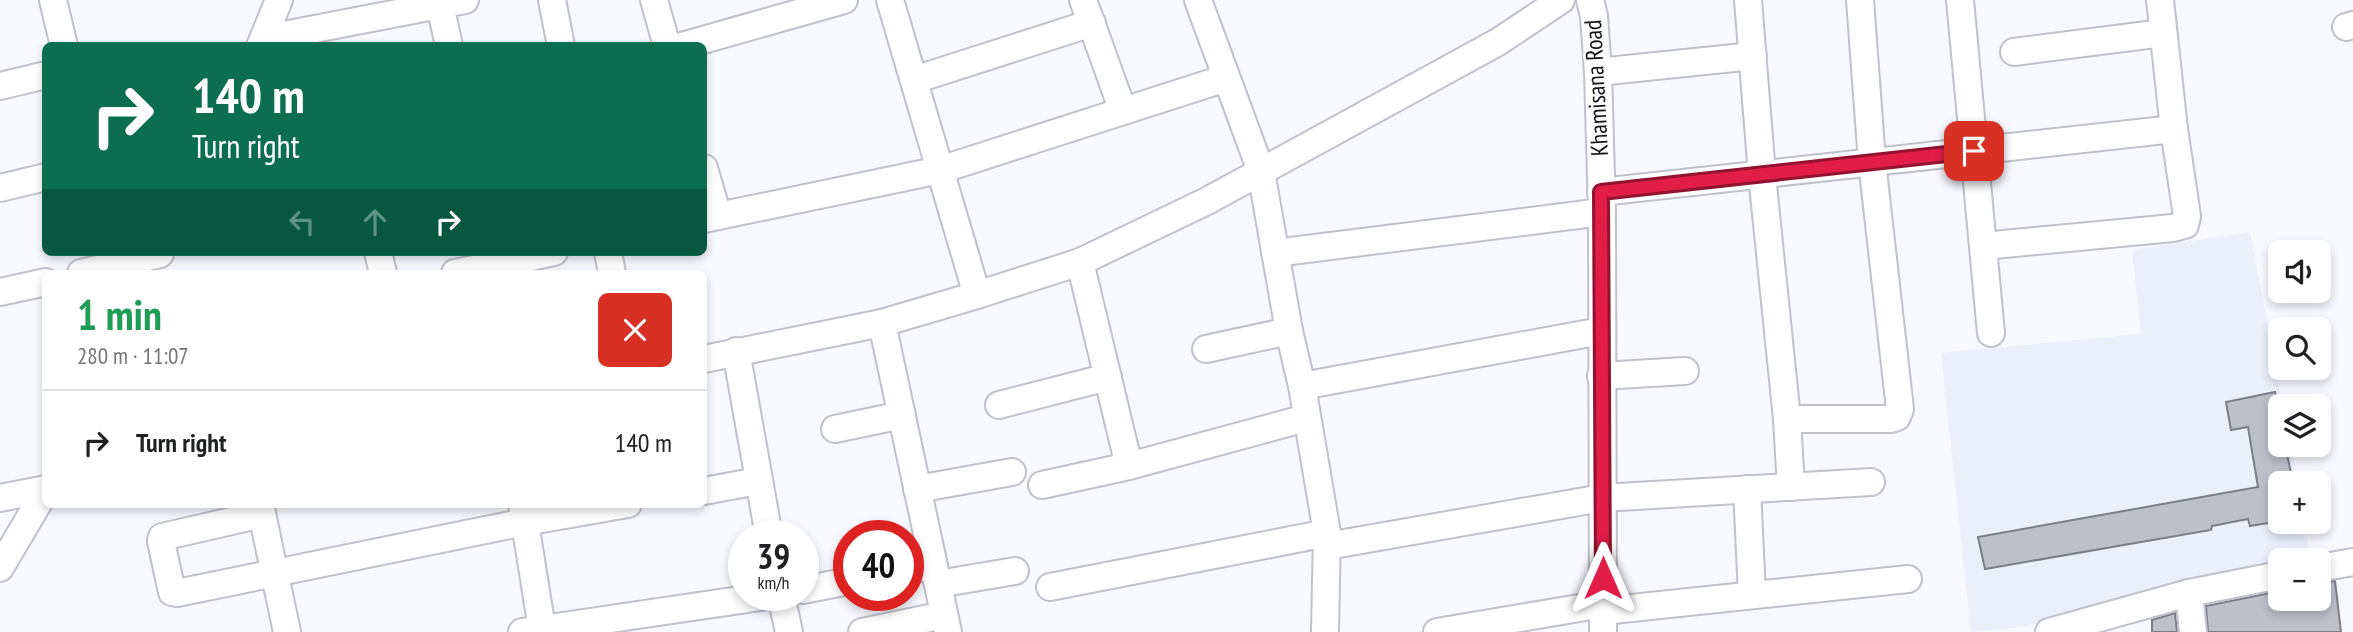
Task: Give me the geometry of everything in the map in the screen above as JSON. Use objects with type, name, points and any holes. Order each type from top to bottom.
[{"type":"street","points":[[53,0],[63,42]]},
{"type":"street","points":[[262,42],[279,0]]},
{"type":"street","points":[[552,0],[560,42]]},
{"type":"street","points":[[654,0],[666,42]]},
{"type":"street","points":[[696,42],[844,0]]},
{"type":"street","points":[[890,0],[978,295]]},
{"type":"street","points":[[1198,0],[1261,172],[1289,331],[1302,386],[1327,540],[1325,632]]},
{"type":"street","points":[[707,358],[882,323],[1080,262],[1261,172],[1498,42],[1561,0]]},
{"type":"street","points":[[1748,0],[1791,486]]},
{"type":"street","points":[[1787,419],[1891,419],[1899,414],[1900,403],[1872,162],[1860,0]]},
{"type":"street","points":[[1960,0],[1991,333]]},
{"type":"street","points":[[1983,246],[2185,225],[2187,216],[2174,129],[2160,0]]},
{"type":"street","points":[[262,42],[448,2],[449,42]]},
{"type":"street","name":"Khamisana Road","points":[[1587,2],[1594,16],[1598,72],[1603,616]]},
{"type":"street","points":[[914,80],[1087,12],[1123,111]]},
{"type":"street","points":[[2014,52],[2163,33]]},
{"type":"street","points":[[1598,72],[1752,56]]},
{"type":"street","points":[[0,86],[42,76]]},
{"type":"street","points":[[707,189],[711,217],[940,170],[1226,78]]},
{"type":"street","points":[[1275,253],[1762,175],[2174,129]]},
{"type":"street","points":[[0,188],[42,178]]},
{"type":"street","points":[[467,270],[533,256]]},
{"type":"street","points":[[99,270],[157,260]]},
{"type":"street","points":[[1080,262],[1129,466]]},
{"type":"street","points":[[0,292],[42,283]]},
{"type":"street","points":[[862,632],[946,623],[927,573],[918,489],[882,323]]},
{"type":"street","points":[[1206,349],[1289,331]]},
{"type":"street","points":[[1302,386],[1601,331]]},
{"type":"street","points":[[736,351],[766,520]]},
{"type":"street","points":[[1601,376],[1685,371]]},
{"type":"street","points":[[999,405],[1108,377]]},
{"type":"street","points":[[835,429],[902,415]]},
{"type":"street","points":[[1042,485],[1129,466],[1307,418]]},
{"type":"street","points":[[918,489],[1012,471]]},
{"type":"street","points":[[707,490],[758,481]]},
{"type":"street","points":[[1050,587],[1327,540],[1602,498],[1871,482]]},
{"type":"street","points":[[1748,489],[1752,595]]},
{"type":"street","points":[[2,491],[42,490]]},
{"type":"street","points":[[0,568],[42,497]]},
{"type":"street","points":[[287,632],[275,572],[261,509],[162,537],[171,589],[177,593],[275,572],[524,513],[582,508]]},
{"type":"street","points":[[524,513],[532,630],[594,626],[728,603]]},
{"type":"street","points":[[2331,566],[2353,562]]},
{"type":"street","points":[[927,573],[1015,571]]},
{"type":"street","points":[[2049,632],[2189,593],[2268,577]]},
{"type":"street","points":[[1437,632],[1603,616],[1752,595],[1908,579]]},
{"type":"street","points":[[2189,593],[2193,632]]},
{"type":"street","points":[[784,611],[789,632]]},
{"type":"shaded area","points":[[2250,232],[2268,327],[2268,380],[2278,380],[2281,394],[2268,394],[2268,457],[2292,457],[2295,471],[2268,471],[2268,534],[2306,534],[2309,548],[2268,548],[2268,564],[2022,627],[1971,632],[1941,353],[2141,334],[2132,250]]},
{"type":"building","points":[[2275,392],[2268,394],[2268,457],[2288,457],[2291,471],[2268,471],[2268,523],[2250,526],[2248,519],[2212,526],[2211,530],[1985,569],[1978,537],[2258,487],[2248,427],[2231,430],[2226,402]]},
{"type":"building","points":[[2335,581],[2341,632],[2208,632],[2206,606],[2268,593],[2268,611],[2331,611],[2331,582]]},
{"type":"building","points":[[2175,613],[2177,632],[2152,632],[2152,620]]},
{"type":"route","points":[[1603,578],[1601,192],[1974,151]]}]
